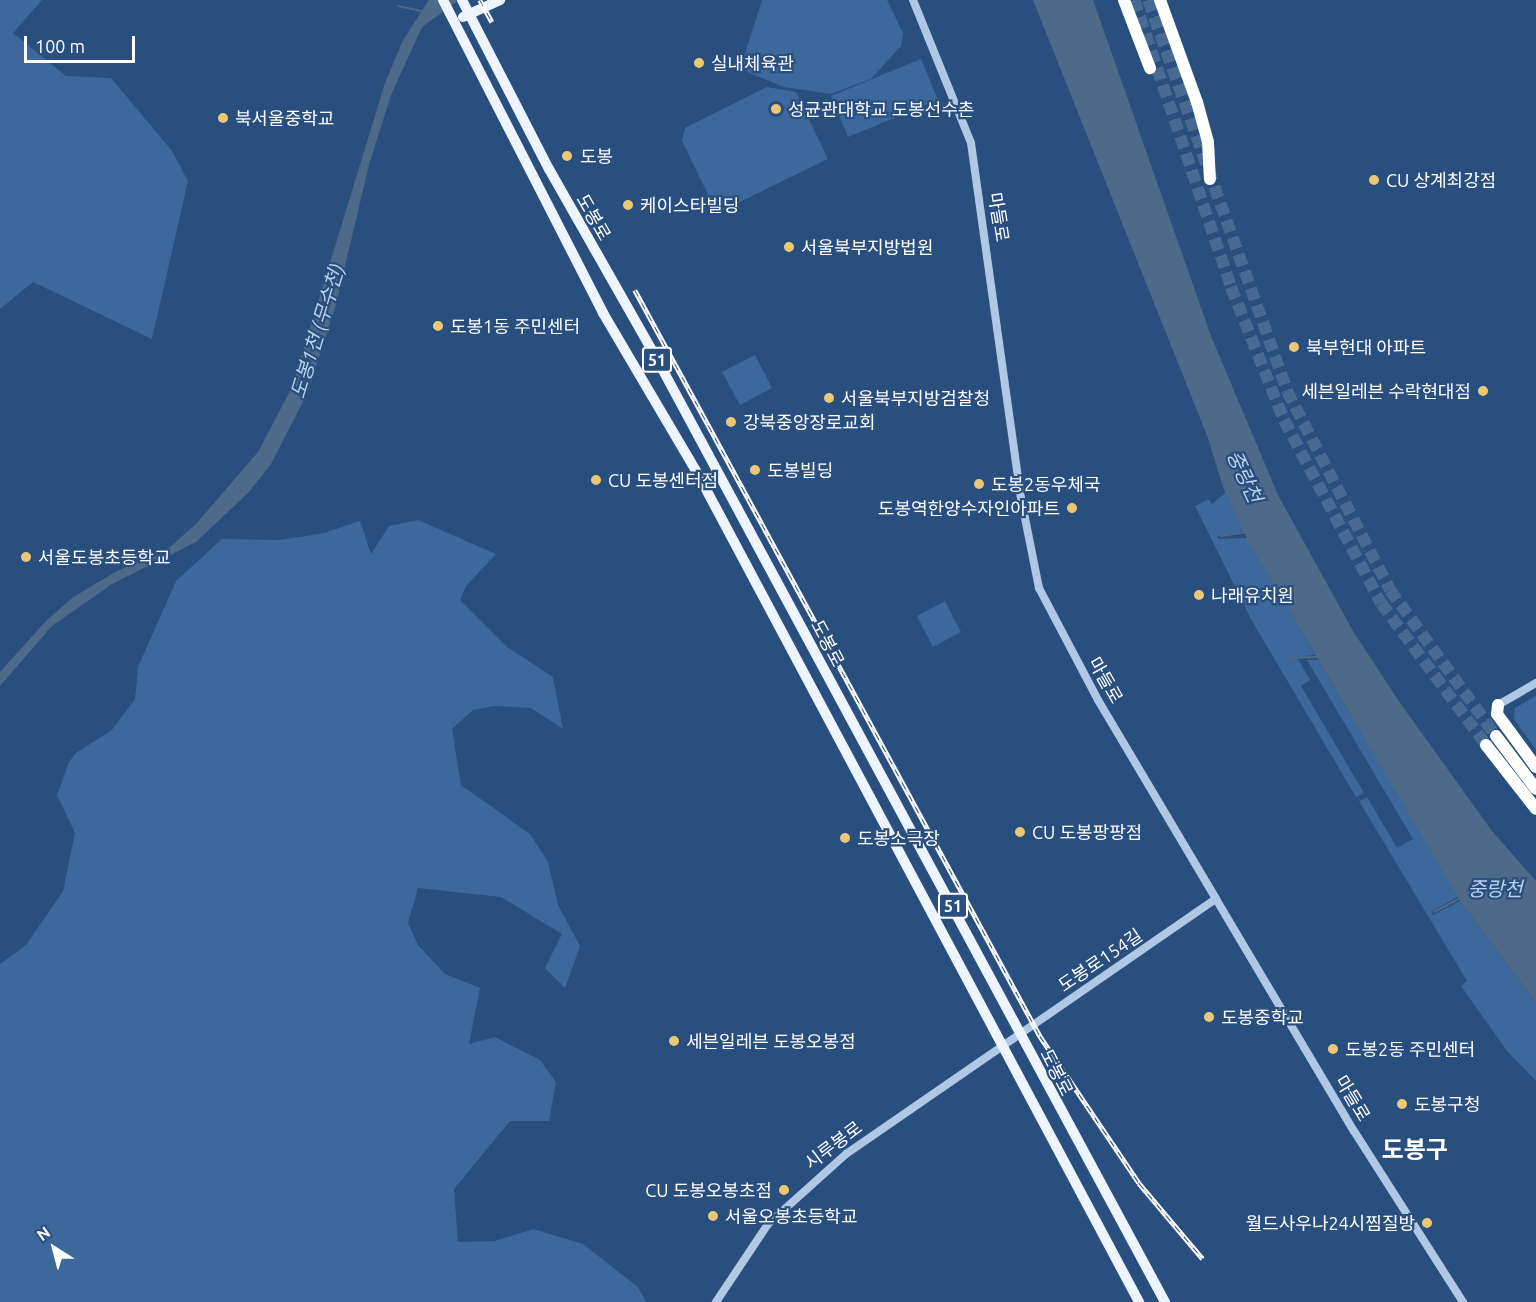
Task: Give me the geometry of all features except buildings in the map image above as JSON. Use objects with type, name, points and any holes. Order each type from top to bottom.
[{"type":"highway","points":[[1124,0],[1150,68]]},
{"type":"highway","points":[[1160,0],[1197,102],[1208,142],[1210,179]]},
{"type":"highway","points":[[1497,705],[1497,714],[1536,766]]},
{"type":"highway","points":[[1496,736],[1536,789]]},
{"type":"highway","points":[[1486,746],[1536,809]]},
{"type":"highway","points":[[1511,779],[1536,818]]},
{"type":"main road","name":"도봉로","points":[[443,0],[603,314],[704,487],[1138,1302]]},
{"type":"main road","points":[[453,17],[466,7],[500,0]]},
{"type":"main road","name":"도봉로","points":[[466,7],[549,169],[653,354],[1165,1302]]},
{"type":"street","name":"마들로","points":[[913,0],[971,142],[1021,498],[1039,588],[1098,700],[1215,899],[1371,1160],[1463,1302]]},
{"type":"street","points":[[1497,705],[1536,683]]},
{"type":"street","name":"도봉로154길","points":[[1002,1046],[1215,899]]},
{"type":"street","name":"시루봉로","points":[[716,1302],[741,1260],[792,1198],[846,1154],[1002,1046]]},
{"type":"shaded area","points":[[0,0],[42,0],[13,33],[66,76],[111,78],[172,151],[188,181],[152,339],[33,282],[0,309]]},
{"type":"shaded area","points":[[762,0],[887,0],[903,33],[901,46],[871,79],[830,94],[784,87],[740,69]]},
{"type":"shaded area","points":[[921,59],[938,100],[848,137],[831,96]]},
{"type":"shaded area","points":[[767,87],[796,92],[828,159],[717,213],[682,141],[685,128]]},
{"type":"shaded area","points":[[755,355],[772,388],[740,405],[722,372]]},
{"type":"shaded area","points":[[1226,492],[1244,531],[1217,536],[1219,539],[1248,538],[1315,655],[1285,658],[1298,659],[1310,680],[1301,686],[1364,793],[1356,797],[1252,621],[1195,506],[1209,499],[1212,504]]},
{"type":"shaded area","points":[[418,520],[496,554],[466,586],[460,600],[507,647],[553,677],[563,729],[531,708],[494,706],[473,710],[452,729],[461,785],[530,834],[548,862],[558,905],[580,946],[565,988],[545,968],[562,934],[501,897],[418,888],[408,923],[418,945],[445,974],[480,988],[469,1044],[495,1037],[540,1060],[556,1082],[549,1121],[510,1121],[454,1189],[458,1242],[495,1241],[533,1229],[583,1244],[638,1287],[646,1302],[0,1302],[0,964],[26,945],[63,891],[75,833],[57,795],[69,762],[76,753],[112,730],[135,699],[138,667],[176,581],[222,539],[280,540],[324,533],[360,521],[371,554],[389,526]]},
{"type":"shaded area","points":[[945,601],[961,632],[933,647],[917,616]]},
{"type":"shaded area","points":[[1307,660],[1318,660],[1459,896],[1431,912],[1433,915],[1460,901],[1536,1003],[1536,1081],[1507,1051],[1461,986],[1467,981],[1359,801],[1367,797],[1397,848],[1413,839]]},
{"type":"shaded area","points":[[1536,696],[1536,750],[1514,719],[1515,708]]},
{"type":"water","name":"도봉1천 (무수천)","points":[[429,0],[459,0],[422,27],[391,95],[369,165],[335,308],[308,392],[271,464],[248,493],[196,542],[112,584],[52,626],[0,686],[0,672],[46,621],[72,598],[115,572],[170,547],[196,524],[258,452],[292,387],[385,83],[403,40]]},
{"type":"water","name":"중랑천","points":[[1033,0],[1093,0],[1211,336],[1278,495],[1353,631],[1398,700],[1492,831],[1536,881],[1536,1003],[1460,901],[1246,537],[1223,487],[1208,438]]},
{"type":"waterway","points":[[398,6],[421,11]]},
{"type":"waterway","points":[[1221,536],[1245,532]]},
{"type":"waterway","points":[[1288,658],[1318,657]]},
{"type":"waterway","points":[[1434,912],[1460,898]]},
{"type":"tunnel","points":[[1134,0],[1231,287],[1284,420],[1381,603],[1486,745]]},
{"type":"tunnel","points":[[1148,0],[1287,391],[1390,590],[1496,736]]},
{"type":"railway","points":[[480,0],[492,22]]},
{"type":"railway","points":[[635,290],[1040,1036],[1139,1183],[1203,1259]]},
{"type":"place","name":"실내체육관","points":[[699,63]]},
{"type":"place","name":"성균관대학교 도봉선수촌","points":[[776,109]]},
{"type":"place","name":"북서울중학교","points":[[223,118]]},
{"type":"place","name":"도봉","points":[[567,156]]},
{"type":"place","name":"CU 상계최강점","points":[[1374,180]]},
{"type":"place","name":"케이스타빌딩","points":[[628,205]]},
{"type":"place","name":"서울북부지방법원","points":[[789,247]]},
{"type":"place","name":"도봉1동 주민센터","points":[[438,326]]},
{"type":"place","name":"북부현대 아파트","points":[[1294,347]]},
{"type":"place","name":"세븐일레븐 수락현대점","points":[[1483,391]]},
{"type":"place","name":"서울북부지방검찰청","points":[[829,398]]},
{"type":"place","name":"강북중앙장로교회","points":[[731,422]]},
{"type":"place","name":"도봉빌딩","points":[[755,470]]},
{"type":"place","name":"CU 도봉센터점","points":[[596,480]]},
{"type":"place","name":"도봉2동우체국","points":[[979,484]]},
{"type":"place","name":"도봉역한양수자인아파트","points":[[1072,508]]},
{"type":"place","name":"서울도봉초등학교","points":[[26,557]]},
{"type":"place","name":"나래유치원","points":[[1199,595]]},
{"type":"place","name":"CU 도봉팡팡점","points":[[1020,832]]},
{"type":"place","name":"도봉소극장","points":[[845,838]]},
{"type":"place","name":"도봉중학교","points":[[1209,1017]]},
{"type":"place","name":"세븐일레븐 도봉오봉점","points":[[674,1041]]},
{"type":"place","name":"도봉2동 주민센터","points":[[1333,1049]]},
{"type":"place","name":"도봉구청","points":[[1402,1104]]},
{"type":"place","name":"CU 도봉오봉초점","points":[[784,1190]]},
{"type":"place","name":"서울오봉초등학교","points":[[713,1216]]},
{"type":"place","name":"월드사우나24시찜질방","points":[[1427,1223]]},
{"type":"district","name":"도봉구","points":[[1415,1150]]}]
